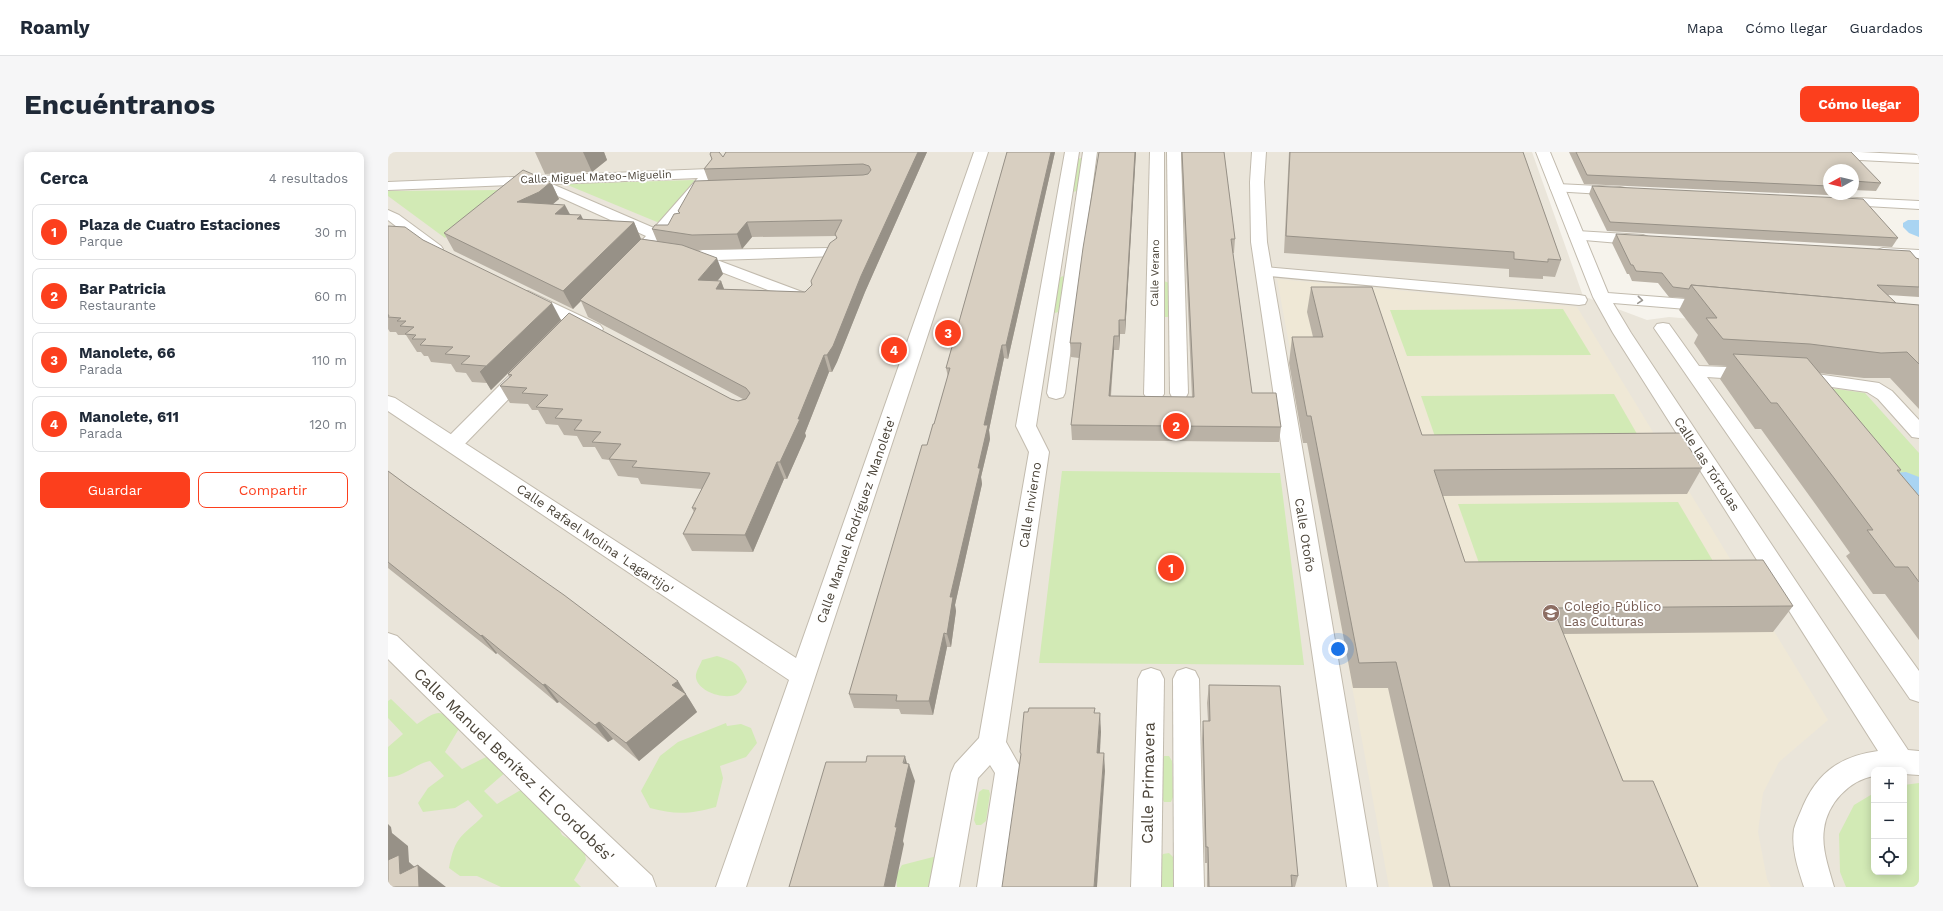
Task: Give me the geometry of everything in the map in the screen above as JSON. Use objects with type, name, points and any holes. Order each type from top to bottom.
[{"type":"street","name":"Calle Manuel Rodríguez 'Manolete'","points":[[732,887],[981,152]]},
{"type":"street","name":"Calle Invierno","points":[[992,743],[1039,452],[1026,426],[1072,152]]},
{"type":"street","points":[[1056,393],[1090,152]]},
{"type":"street","name":"Calle Verano","points":[[1154,394],[1157,152]]},
{"type":"street","name":"Calle Verano","points":[[1174,152],[1179,394]]},
{"type":"street","name":"Calle Otoño","points":[[1248,152],[1257,182]]},
{"type":"street","name":"Calle Otoño","points":[[1259,152],[1257,182],[1259,242],[1362,887]]},
{"type":"street","name":"Calle las Tórtolas","points":[[1543,152],[1601,297],[1622,333],[1909,762]]},
{"type":"street","points":[[1782,152],[1919,158]]},
{"type":"street","points":[[510,196],[530,179],[664,246],[692,255],[807,300]]},
{"type":"street","name":"Calle Miguel Mateo-Miguelin","points":[[388,186],[530,179],[705,184],[664,246]]},
{"type":"street","points":[[1558,188],[1636,191]]},
{"type":"street","points":[[1825,200],[1919,205]]},
{"type":"street","points":[[388,214],[399,220],[424,242],[446,250]]},
{"type":"street","points":[[1577,236],[1657,241]]},
{"type":"street","points":[[618,275],[644,248],[664,246]]},
{"type":"street","points":[[1871,252],[1919,254]]},
{"type":"street","points":[[692,255],[832,253]]},
{"type":"street","points":[[1264,272],[1579,300]]},
{"type":"street","points":[[511,287],[610,337]]},
{"type":"street","points":[[1601,297],[1729,308]]},
{"type":"street","points":[[1663,328],[1919,691]]},
{"type":"street","points":[[453,444],[536,359]]},
{"type":"street","points":[[1694,371],[1776,376],[1872,387],[1885,395],[1919,432]]},
{"type":"street","name":"Calle Rafael Molina 'Lagartijo'","points":[[388,402],[803,676]]},
{"type":"street","name":"Calle Manuel Benítez 'El Cordobés'","points":[[388,643],[641,887]]},
{"type":"street","name":"Calle Primavera","points":[[1146,887],[1151,679]]},
{"type":"street","points":[[1186,679],[1189,887]]},
{"type":"street","points":[[944,887],[965,773],[992,743],[1009,772],[992,887]]},
{"type":"street","points":[[1819,887],[1811,862],[1809,829],[1817,802],[1834,781],[1852,770],[1874,763],[1909,762]]},
{"type":"shaded area","points":[[388,152],[1532,152],[1583,296],[1647,320],[1669,317],[1919,339],[1919,887],[388,887]]},
{"type":"shaded area","name":"Colegio Público Las Culturas","points":[[1277,279],[1577,307],[1828,720],[1779,762],[1763,793],[1758,832],[1767,879],[1771,887],[1389,887]]},
{"type":"green space","points":[[1077,159],[1083,159],[1077,191],[1073,192]]},
{"type":"green space","points":[[695,181],[661,221],[657,222],[565,184]]},
{"type":"green space","points":[[505,190],[445,238],[388,196],[388,191]]},
{"type":"green space","points":[[1063,276],[1065,278],[1058,312],[1055,313],[1053,311],[1059,278]]},
{"type":"green space","points":[[1164,281],[1169,283],[1169,317],[1163,317]]},
{"type":"green space","points":[[1563,309],[1591,355],[1407,356],[1390,310]]},
{"type":"green space","points":[[1795,383],[1865,393],[1919,453],[1919,535]]},
{"type":"green space","points":[[1614,394],[1648,453],[1441,454],[1421,396]]},
{"type":"green space","points":[[1062,471],[1280,473],[1304,665],[1039,663]]},
{"type":"green space","points":[[1678,502],[1723,578],[1485,580],[1458,504]]},
{"type":"green space","points":[[717,656],[733,662],[740,667],[747,682],[739,693],[721,696],[702,688],[698,683],[696,674],[702,660]]},
{"type":"green space","points":[[391,699],[417,724],[435,714],[440,713],[444,714],[460,727],[445,752],[462,769],[490,755],[507,771],[484,791],[497,804],[519,791],[539,786],[562,835],[584,848],[586,860],[574,880],[581,887],[501,887],[477,876],[460,876],[449,868],[451,857],[460,838],[483,816],[468,800],[455,808],[423,812],[418,803],[428,788],[444,776],[430,761],[420,764],[394,777],[388,777],[388,747],[403,734],[388,718],[388,701]]},
{"type":"green space","points":[[726,723],[727,726],[741,724],[751,728],[757,743],[746,757],[720,766],[723,778],[716,807],[683,813],[667,812],[650,808],[641,791],[660,756],[678,742]]},
{"type":"green space","points":[[1164,756],[1169,756],[1172,761],[1173,797],[1171,802],[1164,802],[1161,796],[1162,760]]},
{"type":"green space","points":[[1919,783],[1919,887],[1846,887],[1840,872],[1839,834],[1854,805],[1871,795],[1871,875],[1907,875],[1907,785]]},
{"type":"green space","points":[[983,789],[989,790],[990,794],[986,821],[981,825],[976,825],[974,820],[979,792]]},
{"type":"green space","points":[[1169,853],[1173,857],[1173,887],[1160,887],[1161,857],[1163,854]]},
{"type":"green space","points":[[937,856],[942,887],[897,887],[896,875],[902,865]]},
{"type":"water","points":[[1908,220],[1919,220],[1919,237],[1909,233],[1903,227],[1903,223]]},
{"type":"water","points":[[1906,472],[1919,477],[1919,518],[1894,473]]},
{"type":"building","points":[[711,152],[719,152],[723,157],[726,152],[918,152],[861,276],[833,346],[827,355],[824,355],[798,419],[800,419],[780,462],[777,462],[745,535],[683,534],[696,508],[692,508],[710,473],[632,467],[637,461],[609,459],[621,444],[592,442],[601,432],[574,430],[582,420],[555,418],[563,409],[536,407],[548,395],[522,393],[527,388],[500,386],[512,375],[508,374],[569,313],[731,399],[738,401],[746,399],[750,393],[746,388],[580,300],[641,239],[682,245],[717,258],[698,280],[721,281],[716,289],[805,292],[812,285],[811,281],[830,243],[837,238],[835,234],[842,220],[747,222],[737,234],[692,235],[652,229],[655,225],[668,225],[674,214],[680,213],[678,211],[695,181],[863,175],[868,174],[871,170],[869,166],[863,164],[704,169],[712,159],[710,154]]},
{"type":"building","points":[[1007,152],[1051,152],[1006,345],[1002,345],[984,425],[988,425],[978,468],[980,468],[980,470],[950,597],[953,597],[947,634],[944,633],[929,701],[896,701],[897,695],[849,694],[922,445],[927,445],[934,424],[950,368],[946,368]]},
{"type":"building","points":[[1099,152],[1135,152],[1125,320],[1119,320],[1119,336],[1114,336],[1109,396],[1194,397],[1182,152],[1224,152],[1235,239],[1231,239],[1252,393],[1276,393],[1281,427],[1071,425],[1081,343],[1070,343],[1083,248]]},
{"type":"building","points":[[1290,152],[1523,152],[1561,260],[1548,259],[1548,262],[1514,259],[1514,252],[1286,236]]},
{"type":"building","points":[[1576,152],[1851,152],[1881,183],[1859,181],[1859,164],[1823,164],[1823,186],[1587,175]]},
{"type":"building","points":[[523,170],[551,182],[539,192],[517,202],[565,205],[555,214],[581,215],[577,219],[634,222],[563,291],[444,233]]},
{"type":"building","points":[[1592,186],[1823,197],[1823,200],[1863,199],[1898,238],[1610,222]]},
{"type":"building","points":[[388,226],[405,227],[423,240],[552,303],[480,372],[486,366],[461,364],[470,356],[445,354],[453,347],[420,345],[426,339],[412,339],[416,335],[405,334],[414,327],[400,326],[406,321],[397,321],[401,318],[388,317]]},
{"type":"building","points":[[1616,234],[1910,251],[1916,258],[1919,259],[1919,287],[1877,285],[1896,303],[1691,285],[1689,289],[1673,287],[1662,273],[1636,271],[1633,265],[1631,265]]},
{"type":"building","points":[[1691,285],[1919,305],[1919,364],[1907,352],[1881,353],[1810,344],[1723,339],[1706,318],[1717,318]]},
{"type":"building","points":[[1311,287],[1372,287],[1422,435],[1680,433],[1702,468],[1434,470],[1465,562],[1763,560],[1793,606],[1553,608],[1623,781],[1653,781],[1698,887],[1450,887],[1396,662],[1359,663],[1311,416],[1307,416],[1292,337],[1323,337]]},
{"type":"building","points":[[1733,354],[1807,358],[1901,470],[1897,470],[1919,496],[1919,582],[1908,567],[1895,567],[1867,530],[1873,530],[1777,403],[1771,403]]},
{"type":"building","points":[[388,471],[564,595],[678,681],[672,685],[686,694],[626,743],[599,722],[595,725],[545,684],[543,685],[482,635],[481,636],[388,562]]},
{"type":"building","points":[[1209,685],[1280,686],[1298,876],[1291,875],[1292,887],[1209,887],[1208,847],[1206,847],[1203,721],[1210,721]]},
{"type":"building","points":[[1029,708],[1095,708],[1094,713],[1100,713],[1097,753],[1104,753],[1094,887],[1002,887],[1021,754],[1024,712],[1028,712]]},
{"type":"building","points":[[867,756],[905,756],[903,763],[909,764],[884,887],[789,887],[826,762],[866,762]]},
{"type":"building","points":[[399,855],[400,874],[418,865],[419,887],[388,887],[388,860]]},
{"type":"place","name":"Manolete, 66","points":[[948,333]]},
{"type":"place","name":"Manolete, 611","points":[[894,350]]},
{"type":"place","name":"Bar Patricia","points":[[1176,426]]},
{"type":"place","name":"Plaza de Cuatro Estaciones","points":[[1171,568]]},
{"type":"place","name":"Colegio Público Las Culturas","points":[[1551,613]]}]
